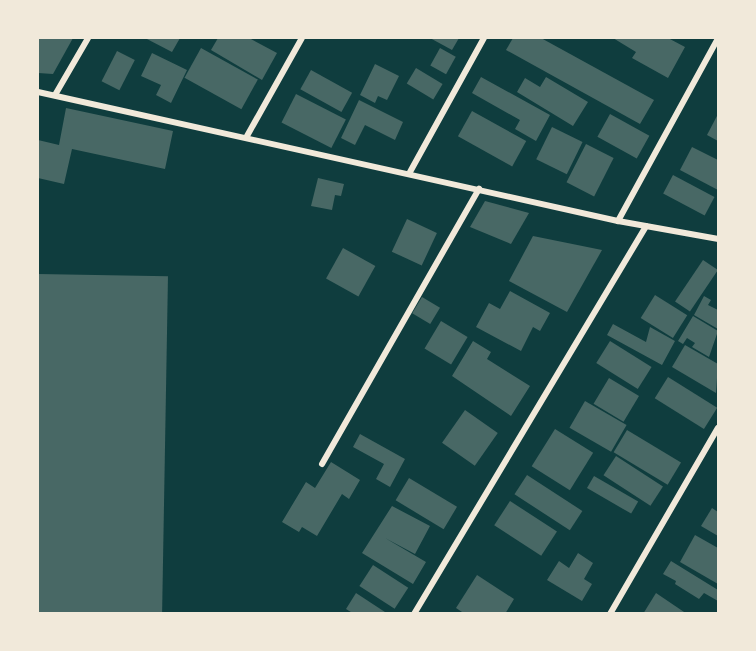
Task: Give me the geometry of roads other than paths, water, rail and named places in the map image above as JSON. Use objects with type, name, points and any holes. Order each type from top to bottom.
[{"type":"street","points":[[55,95],[88,38]]},
{"type":"street","points":[[247,136],[302,38]]},
{"type":"street","points":[[410,172],[484,38]]},
{"type":"street","points":[[618,221],[718,38]]},
{"type":"street","points":[[38,92],[410,172],[618,221],[718,239]]},
{"type":"street","points":[[322,464],[478,189]]},
{"type":"street","points":[[414,614],[646,226]]},
{"type":"street","points":[[610,614],[718,428]]}]
